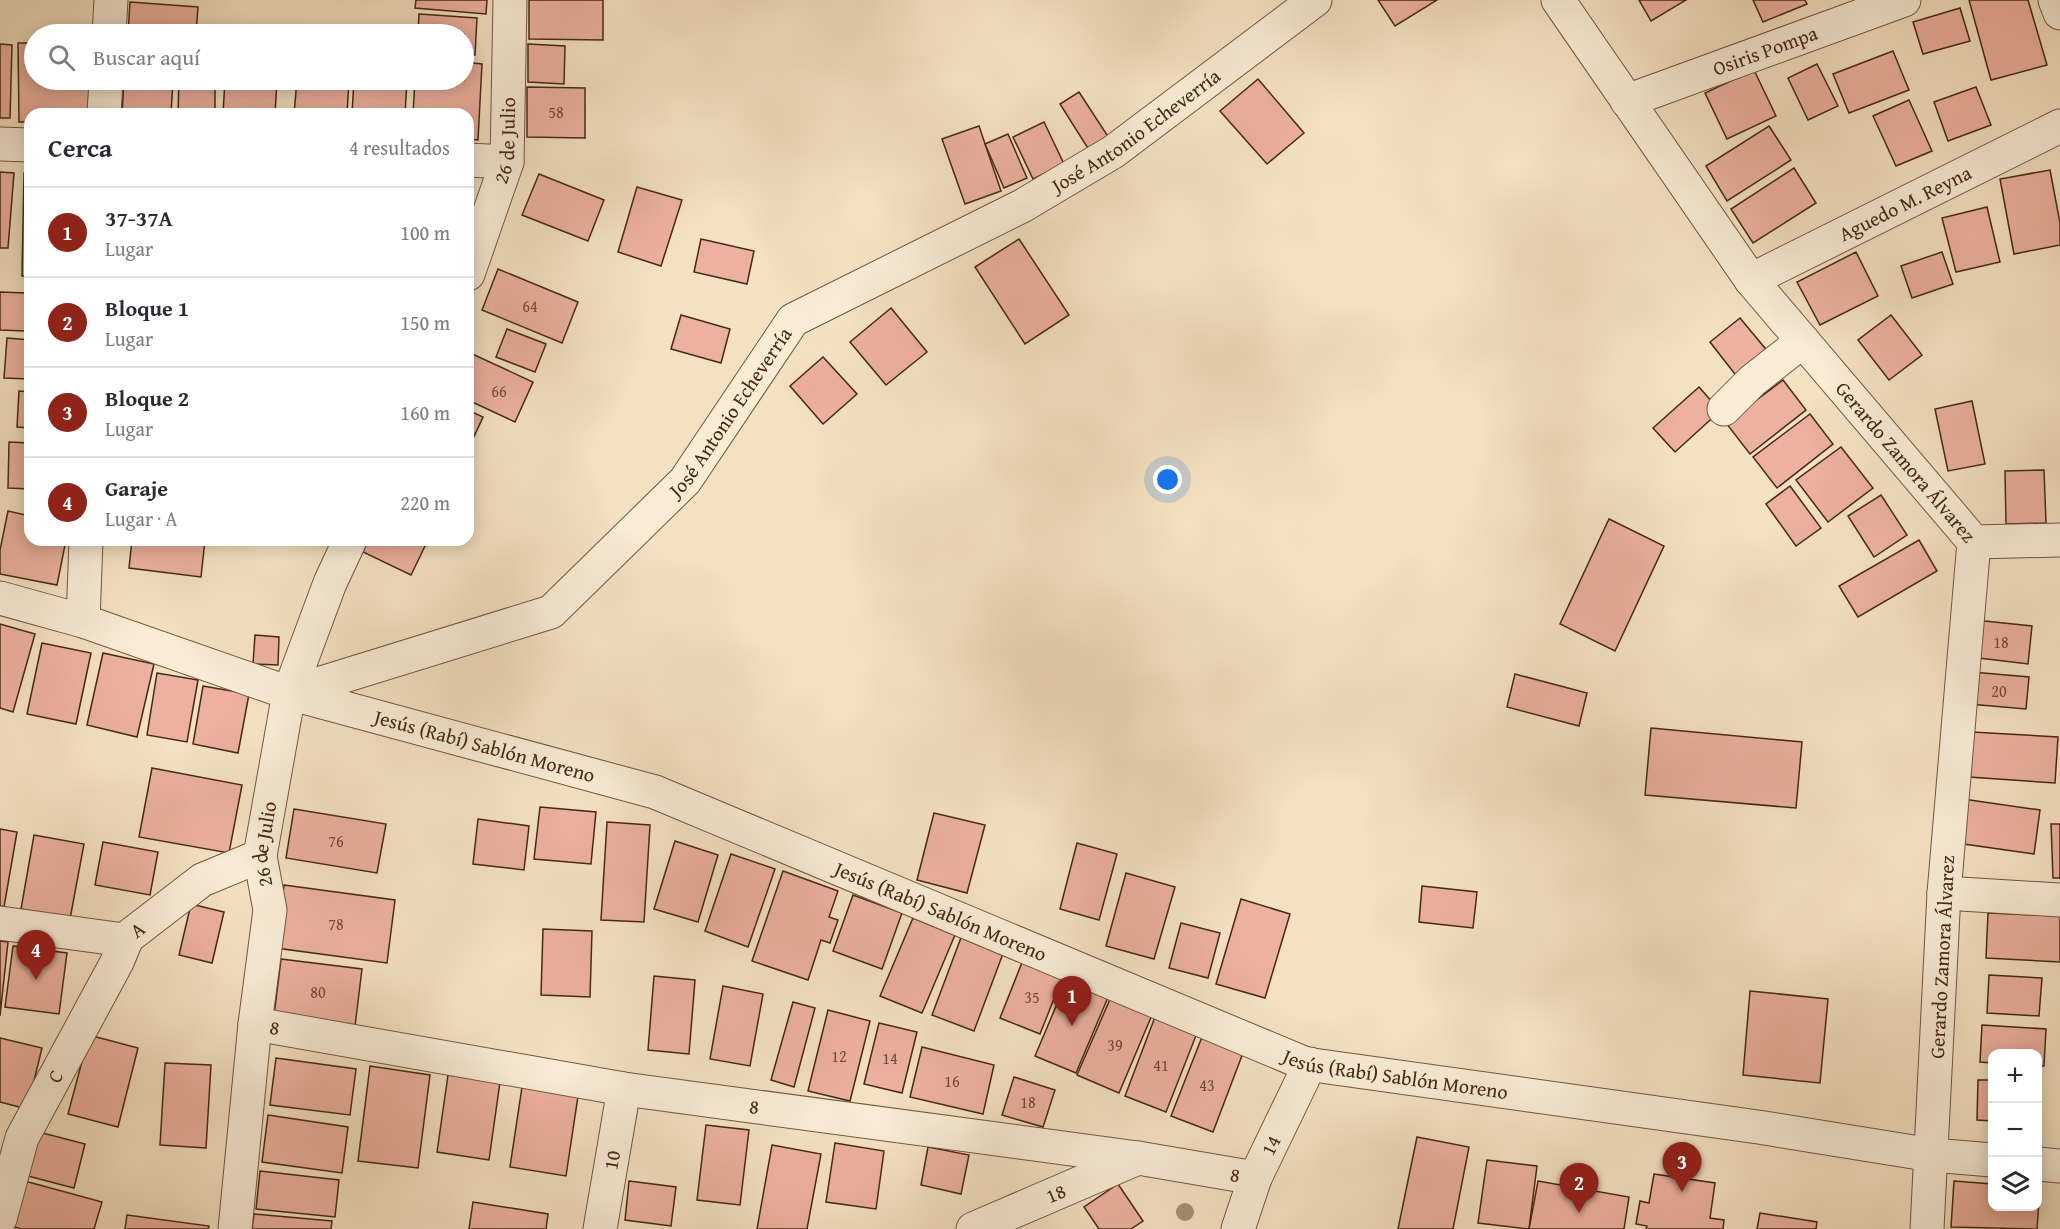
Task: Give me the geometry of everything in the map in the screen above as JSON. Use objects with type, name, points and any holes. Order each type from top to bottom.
[{"type":"street","points":[[110,24],[111,0]]},
{"type":"street","name":"26 de Julio","points":[[474,257],[507,162],[510,0]]},
{"type":"street","name":"José Antonio Echeverría","points":[[289,693],[551,612],[685,481],[793,320],[1022,206],[1113,152],[1315,0]]},
{"type":"street","name":"Gerardo Zamora Álvarez","points":[[1558,0],[1751,280],[1974,542],[1944,893],[1927,1229]]},
{"type":"street","name":"Osiris Pompa","points":[[1627,101],[1904,0]]},
{"type":"street","points":[[2055,0],[2060,14]]},
{"type":"street","points":[[104,108],[105,90]]},
{"type":"street","name":"Aguedo M. Reyna","points":[[1751,280],[2060,126]]},
{"type":"street","points":[[0,144],[24,145]]},
{"type":"street","points":[[474,160],[507,162]]},
{"type":"street","points":[[1724,410],[1752,381],[1803,341]]},
{"type":"street","points":[[1974,542],[2060,540]]},
{"type":"street","points":[[83,621],[86,546]]},
{"type":"street","name":"26 de Julio","points":[[235,1229],[255,1024],[270,910],[260,856],[289,693],[330,583],[347,546]]},
{"type":"street","name":"Jesús (Rabí) Sablón Moreno","points":[[0,598],[83,621],[289,693],[655,792],[1310,1064],[1758,1127],[1932,1155],[1988,1160]]},
{"type":"street","name":"A","points":[[0,923],[124,940],[202,880],[260,856]]},
{"type":"street","points":[[1944,893],[2060,900]]},
{"type":"street","name":"C","points":[[0,1219],[22,1138],[117,962],[127,938]]},
{"type":"street","name":"8","points":[[255,1024],[624,1089],[1138,1158],[1255,1178]]},
{"type":"street","name":"14","points":[[1238,1229],[1255,1178],[1310,1064]]},
{"type":"street","name":"10","points":[[600,1229],[624,1089]]},
{"type":"street","name":"18","points":[[973,1229],[1138,1158]]},
{"type":"street","points":[[2042,1164],[2060,1166]]},
{"type":"building","points":[[416,0],[487,0],[486,14],[415,8]]},
{"type":"building","points":[[529,0],[603,0],[603,40],[529,39]]},
{"type":"building","points":[[1378,0],[1437,0],[1395,26]]},
{"type":"building","points":[[1639,0],[1686,0],[1651,21]]},
{"type":"building","points":[[1753,0],[1805,0],[1807,4],[1763,22]]},
{"type":"building","points":[[1969,0],[2028,0],[2047,65],[1991,80]]},
{"type":"building","points":[[130,2],[198,7],[197,24],[129,24]]},
{"type":"building","points":[[1960,8],[1970,41],[1923,54],[1913,22]]},
{"type":"building","points":[[419,14],[477,18],[475,55],[474,24],[418,24]]},
{"type":"building","points":[[18,43],[24,43],[24,90],[89,90],[89,108],[24,108],[24,122],[19,122]]},
{"type":"building","points":[[0,44],[12,45],[10,118],[0,118]]},
{"type":"building","points":[[528,44],[565,46],[564,84],[528,82]]},
{"type":"building","points":[[1893,51],[1909,90],[1849,113],[1833,74]]},
{"type":"building","points":[[474,63],[482,64],[478,140],[474,140],[474,108],[413,108],[414,90],[474,90]]},
{"type":"building","points":[[1817,64],[1838,106],[1808,120],[1788,78]]},
{"type":"building","points":[[1754,70],[1776,116],[1727,139],[1705,93]]},
{"type":"building","points":[[1258,79],[1304,133],[1267,164],[1220,111]]},
{"type":"building","points":[[527,87],[585,88],[585,138],[527,137]]},
{"type":"building","points":[[1976,87],[1991,125],[1948,141],[1934,102]]},
{"type":"building","points":[[123,90],[172,90],[171,108],[122,108]]},
{"type":"building","points":[[179,90],[215,90],[215,108],[178,108]]},
{"type":"building","points":[[224,90],[276,90],[275,108],[223,108]]},
{"type":"building","points":[[296,90],[348,90],[347,108],[295,108]]},
{"type":"building","points":[[353,90],[406,90],[405,108],[352,108]]},
{"type":"building","points":[[1079,92],[1109,138],[1089,150],[1060,104]]},
{"type":"building","points":[[1909,100],[1932,151],[1896,166],[1873,116]]},
{"type":"building","points":[[1044,122],[1064,164],[1033,179],[1013,137]]},
{"type":"building","points":[[979,126],[1001,191],[965,204],[942,139]]},
{"type":"building","points":[[1769,126],[1791,160],[1727,201],[1706,166]]},
{"type":"building","points":[[1008,134],[1027,178],[1004,188],[985,144]]},
{"type":"building","points":[[1794,168],[1816,203],[1753,243],[1731,209]]},
{"type":"building","points":[[2050,170],[2060,223],[2060,245],[2014,254],[2000,179]]},
{"type":"building","points":[[0,172],[14,173],[8,248],[0,248]]},
{"type":"building","points":[[24,173],[24,276],[22,276]]},
{"type":"building","points":[[539,174],[604,200],[588,241],[522,215]]},
{"type":"building","points":[[637,187],[682,200],[661,266],[618,252]]},
{"type":"building","points":[[1987,207],[2000,262],[1956,272],[1942,218]]},
{"type":"building","points":[[701,239],[754,251],[747,284],[694,272]]},
{"type":"building","points":[[1019,239],[1069,315],[1025,344],[975,267]]},
{"type":"building","points":[[1856,252],[1878,296],[1820,325],[1797,282]]},
{"type":"building","points":[[1942,252],[1953,284],[1912,298],[1901,266]]},
{"type":"building","points":[[498,269],[578,302],[562,343],[482,310]]},
{"type":"building","points":[[0,292],[24,293],[24,331],[0,330]]},
{"type":"building","points":[[891,308],[927,352],[886,385],[850,342]]},
{"type":"building","points":[[681,315],[730,329],[721,363],[671,349]]},
{"type":"building","points":[[1891,315],[1922,355],[1889,380],[1858,340]]},
{"type":"building","points":[[1740,318],[1769,353],[1738,378],[1710,342]]},
{"type":"building","points":[[507,329],[546,344],[535,372],[496,357]]},
{"type":"building","points":[[7,338],[24,339],[24,379],[4,378]]},
{"type":"building","points":[[474,355],[533,382],[515,422],[474,403]]},
{"type":"building","points":[[823,357],[857,394],[823,424],[790,386]]},
{"type":"building","points":[[1783,380],[1806,410],[1750,454],[1726,423]]},
{"type":"building","points":[[1699,387],[1720,411],[1675,452],[1653,428]]},
{"type":"building","points":[[19,391],[24,391],[24,428],[17,427]]},
{"type":"building","points":[[1972,401],[1985,464],[1948,471],[1935,409]]},
{"type":"building","points":[[474,413],[483,417],[474,436]]},
{"type":"building","points":[[1810,414],[1833,444],[1777,488],[1753,457]]},
{"type":"building","points":[[9,442],[24,443],[24,489],[8,488]]},
{"type":"building","points":[[1841,447],[1873,488],[1828,522],[1796,480]]},
{"type":"building","points":[[2044,470],[2046,523],[2006,524],[2005,471]]},
{"type":"building","points":[[1790,486],[1821,528],[1796,546],[1766,504]]},
{"type":"building","points":[[1881,495],[1907,535],[1874,557],[1848,516]]},
{"type":"building","points":[[8,511],[24,515],[24,546],[65,546],[57,585],[0,574],[0,550]]},
{"type":"building","points":[[1609,519],[1664,546],[1615,651],[1560,624]]},
{"type":"building","points":[[1919,540],[1937,571],[1858,617],[1839,586]]},
{"type":"building","points":[[131,546],[204,546],[201,577],[129,568]]},
{"type":"building","points":[[366,546],[425,546],[411,575],[363,552]]},
{"type":"building","points":[[1975,620],[2032,626],[2028,664],[1971,657]]},
{"type":"building","points":[[0,624],[35,634],[13,712],[0,708]]},
{"type":"building","points":[[255,635],[279,637],[278,665],[253,664]]},
{"type":"building","points":[[42,643],[91,653],[76,724],[27,714]]},
{"type":"building","points":[[103,653],[154,664],[137,737],[87,725]]},
{"type":"building","points":[[1972,672],[2029,677],[2026,709],[1969,704]]},
{"type":"building","points":[[157,673],[198,680],[187,742],[147,735]]},
{"type":"building","points":[[1515,674],[1587,693],[1579,726],[1507,707]]},
{"type":"building","points":[[203,686],[249,694],[238,753],[193,744]]},
{"type":"building","points":[[1651,728],[1802,742],[1796,808],[1645,795]]},
{"type":"building","points":[[1972,732],[2058,737],[2055,783],[1969,777]]},
{"type":"building","points":[[152,768],[242,785],[229,853],[139,837]]},
{"type":"building","points":[[1963,799],[2040,810],[2034,854],[1957,843]]},
{"type":"building","points":[[540,807],[596,812],[591,864],[534,859]]},
{"type":"building","points":[[294,809],[386,824],[377,873],[286,858]]},
{"type":"building","points":[[934,813],[985,825],[967,893],[917,880]]},
{"type":"building","points":[[478,819],[529,826],[524,870],[473,864]]},
{"type":"building","points":[[607,822],[650,825],[644,922],[601,920]]},
{"type":"building","points":[[2051,824],[2060,824],[2060,878],[2053,878]]},
{"type":"building","points":[[0,829],[17,832],[4,907],[0,906]]},
{"type":"building","points":[[34,835],[84,844],[70,919],[21,909]]},
{"type":"building","points":[[675,841],[718,855],[698,922],[654,909]]},
{"type":"building","points":[[103,842],[158,852],[150,895],[95,885]]},
{"type":"building","points":[[1077,843],[1117,854],[1099,920],[1060,909]]},
{"type":"building","points":[[731,854],[775,869],[748,947],[705,931]]},
{"type":"building","points":[[783,871],[838,891],[829,917],[838,920],[830,943],[821,940],[808,980],[752,961]]},
{"type":"building","points":[[1126,873],[1175,887],[1154,959],[1106,946]]},
{"type":"building","points":[[284,885],[395,900],[387,963],[276,948]]},
{"type":"building","points":[[1422,886],[1477,892],[1473,928],[1419,922]]},
{"type":"building","points":[[853,895],[902,913],[882,969],[833,951]]},
{"type":"building","points":[[1241,899],[1290,914],[1265,998],[1216,984]]},
{"type":"building","points":[[191,904],[224,912],[212,963],[179,955]]},
{"type":"building","points":[[1988,913],[2060,916],[2060,962],[1986,958]]},
{"type":"building","points":[[913,918],[955,935],[922,1013],[880,996]]},
{"type":"building","points":[[1181,923],[1220,933],[1208,978],[1169,968]]},
{"type":"building","points":[[543,929],[592,931],[590,997],[541,995]]},
{"type":"building","points":[[962,935],[1004,951],[974,1031],[932,1015]]},
{"type":"building","points":[[0,941],[8,942],[0,1016]]},
{"type":"building","points":[[13,946],[67,953],[59,1014],[5,1007]]},
{"type":"building","points":[[281,959],[362,969],[355,1026],[274,1016]]},
{"type":"building","points":[[1023,960],[1063,976],[1040,1034],[1000,1018]]},
{"type":"building","points":[[1989,975],[2042,978],[2039,1016],[1987,1013]]},
{"type":"building","points":[[654,976],[695,980],[689,1054],[648,1050]]},
{"type":"building","points":[[1068,978],[1109,995],[1076,1073],[1035,1056]]},
{"type":"building","points":[[723,986],[763,994],[750,1066],[710,1059]]},
{"type":"building","points":[[1750,991],[1828,999],[1820,1083],[1743,1075]]},
{"type":"building","points":[[1111,997],[1152,1015],[1119,1093],[1077,1075]]},
{"type":"building","points":[[793,1002],[815,1008],[794,1087],[771,1080]]},
{"type":"building","points":[[828,1010],[870,1021],[850,1101],[808,1091]]},
{"type":"building","points":[[1155,1017],[1197,1033],[1166,1112],[1125,1096]]},
{"type":"building","points":[[879,1023],[917,1032],[902,1093],[864,1084]]},
{"type":"building","points":[[1982,1025],[2046,1029],[2044,1066],[2042,1066],[2042,1049],[1988,1049],[1988,1063],[1980,1062]]},
{"type":"building","points":[[89,1035],[138,1048],[118,1127],[68,1114]]},
{"type":"building","points":[[1202,1037],[1243,1053],[1213,1132],[1171,1116]]},
{"type":"building","points":[[0,1038],[42,1048],[27,1109],[0,1102]]},
{"type":"building","points":[[922,1047],[994,1065],[983,1114],[910,1097]]},
{"type":"building","points":[[276,1058],[356,1069],[350,1115],[270,1105]]},
{"type":"building","points":[[165,1063],[211,1065],[206,1148],[160,1145]]},
{"type":"building","points":[[370,1066],[430,1075],[418,1168],[358,1161]]},
{"type":"building","points":[[448,1075],[500,1082],[489,1160],[437,1152]]},
{"type":"building","points":[[1014,1077],[1055,1090],[1043,1127],[1002,1115]]},
{"type":"building","points":[[1978,1080],[1988,1080],[1988,1121],[1977,1120]]},
{"type":"building","points":[[522,1087],[578,1096],[566,1176],[510,1167]]},
{"type":"building","points":[[268,1115],[348,1127],[342,1173],[262,1162]]},
{"type":"building","points":[[706,1125],[749,1130],[740,1205],[697,1200]]},
{"type":"building","points":[[35,1131],[85,1144],[74,1188],[24,1175]]},
{"type":"building","points":[[1417,1137],[1469,1147],[1453,1229],[1398,1229]]},
{"type":"building","points":[[835,1143],[884,1151],[876,1209],[826,1202]]},
{"type":"building","points":[[772,1145],[821,1154],[807,1229],[757,1229]]},
{"type":"building","points":[[928,1147],[969,1155],[961,1194],[921,1185]]},
{"type":"building","points":[[1487,1160],[1537,1166],[1529,1229],[1478,1223]]},
{"type":"building","points":[[260,1171],[339,1180],[335,1217],[256,1209]]},
{"type":"building","points":[[1654,1174],[1715,1183],[1710,1218],[1724,1220],[1723,1229],[1646,1229],[1647,1226],[1636,1224],[1640,1201],[1649,1203]]},
{"type":"building","points":[[21,1180],[102,1202],[94,1229],[21,1229],[8,1225]]},
{"type":"building","points":[[629,1181],[676,1187],[671,1226],[625,1220]]},
{"type":"building","points":[[1538,1181],[1629,1197],[1624,1229],[1529,1229]]},
{"type":"building","points":[[1954,1181],[1988,1184],[1988,1211],[2038,1211],[2037,1229],[1951,1227]]},
{"type":"building","points":[[1118,1184],[1143,1221],[1131,1229],[1099,1229],[1084,1207]]},
{"type":"building","points":[[473,1202],[548,1214],[546,1229],[469,1229]]},
{"type":"building","points":[[1760,1213],[1817,1222],[1816,1229],[1757,1229]]},
{"type":"building","points":[[254,1214],[332,1221],[331,1229],[252,1229]]},
{"type":"building","points":[[127,1215],[209,1226],[208,1229],[125,1229]]},
{"type":"place","name":"Garaje","points":[[36,980]]},
{"type":"place","name":"37-37A","points":[[1072,1026]]},
{"type":"place","name":"Bloque 2","points":[[1682,1192]]},
{"type":"place","name":"Bloque 1","points":[[1579,1213]]}]
